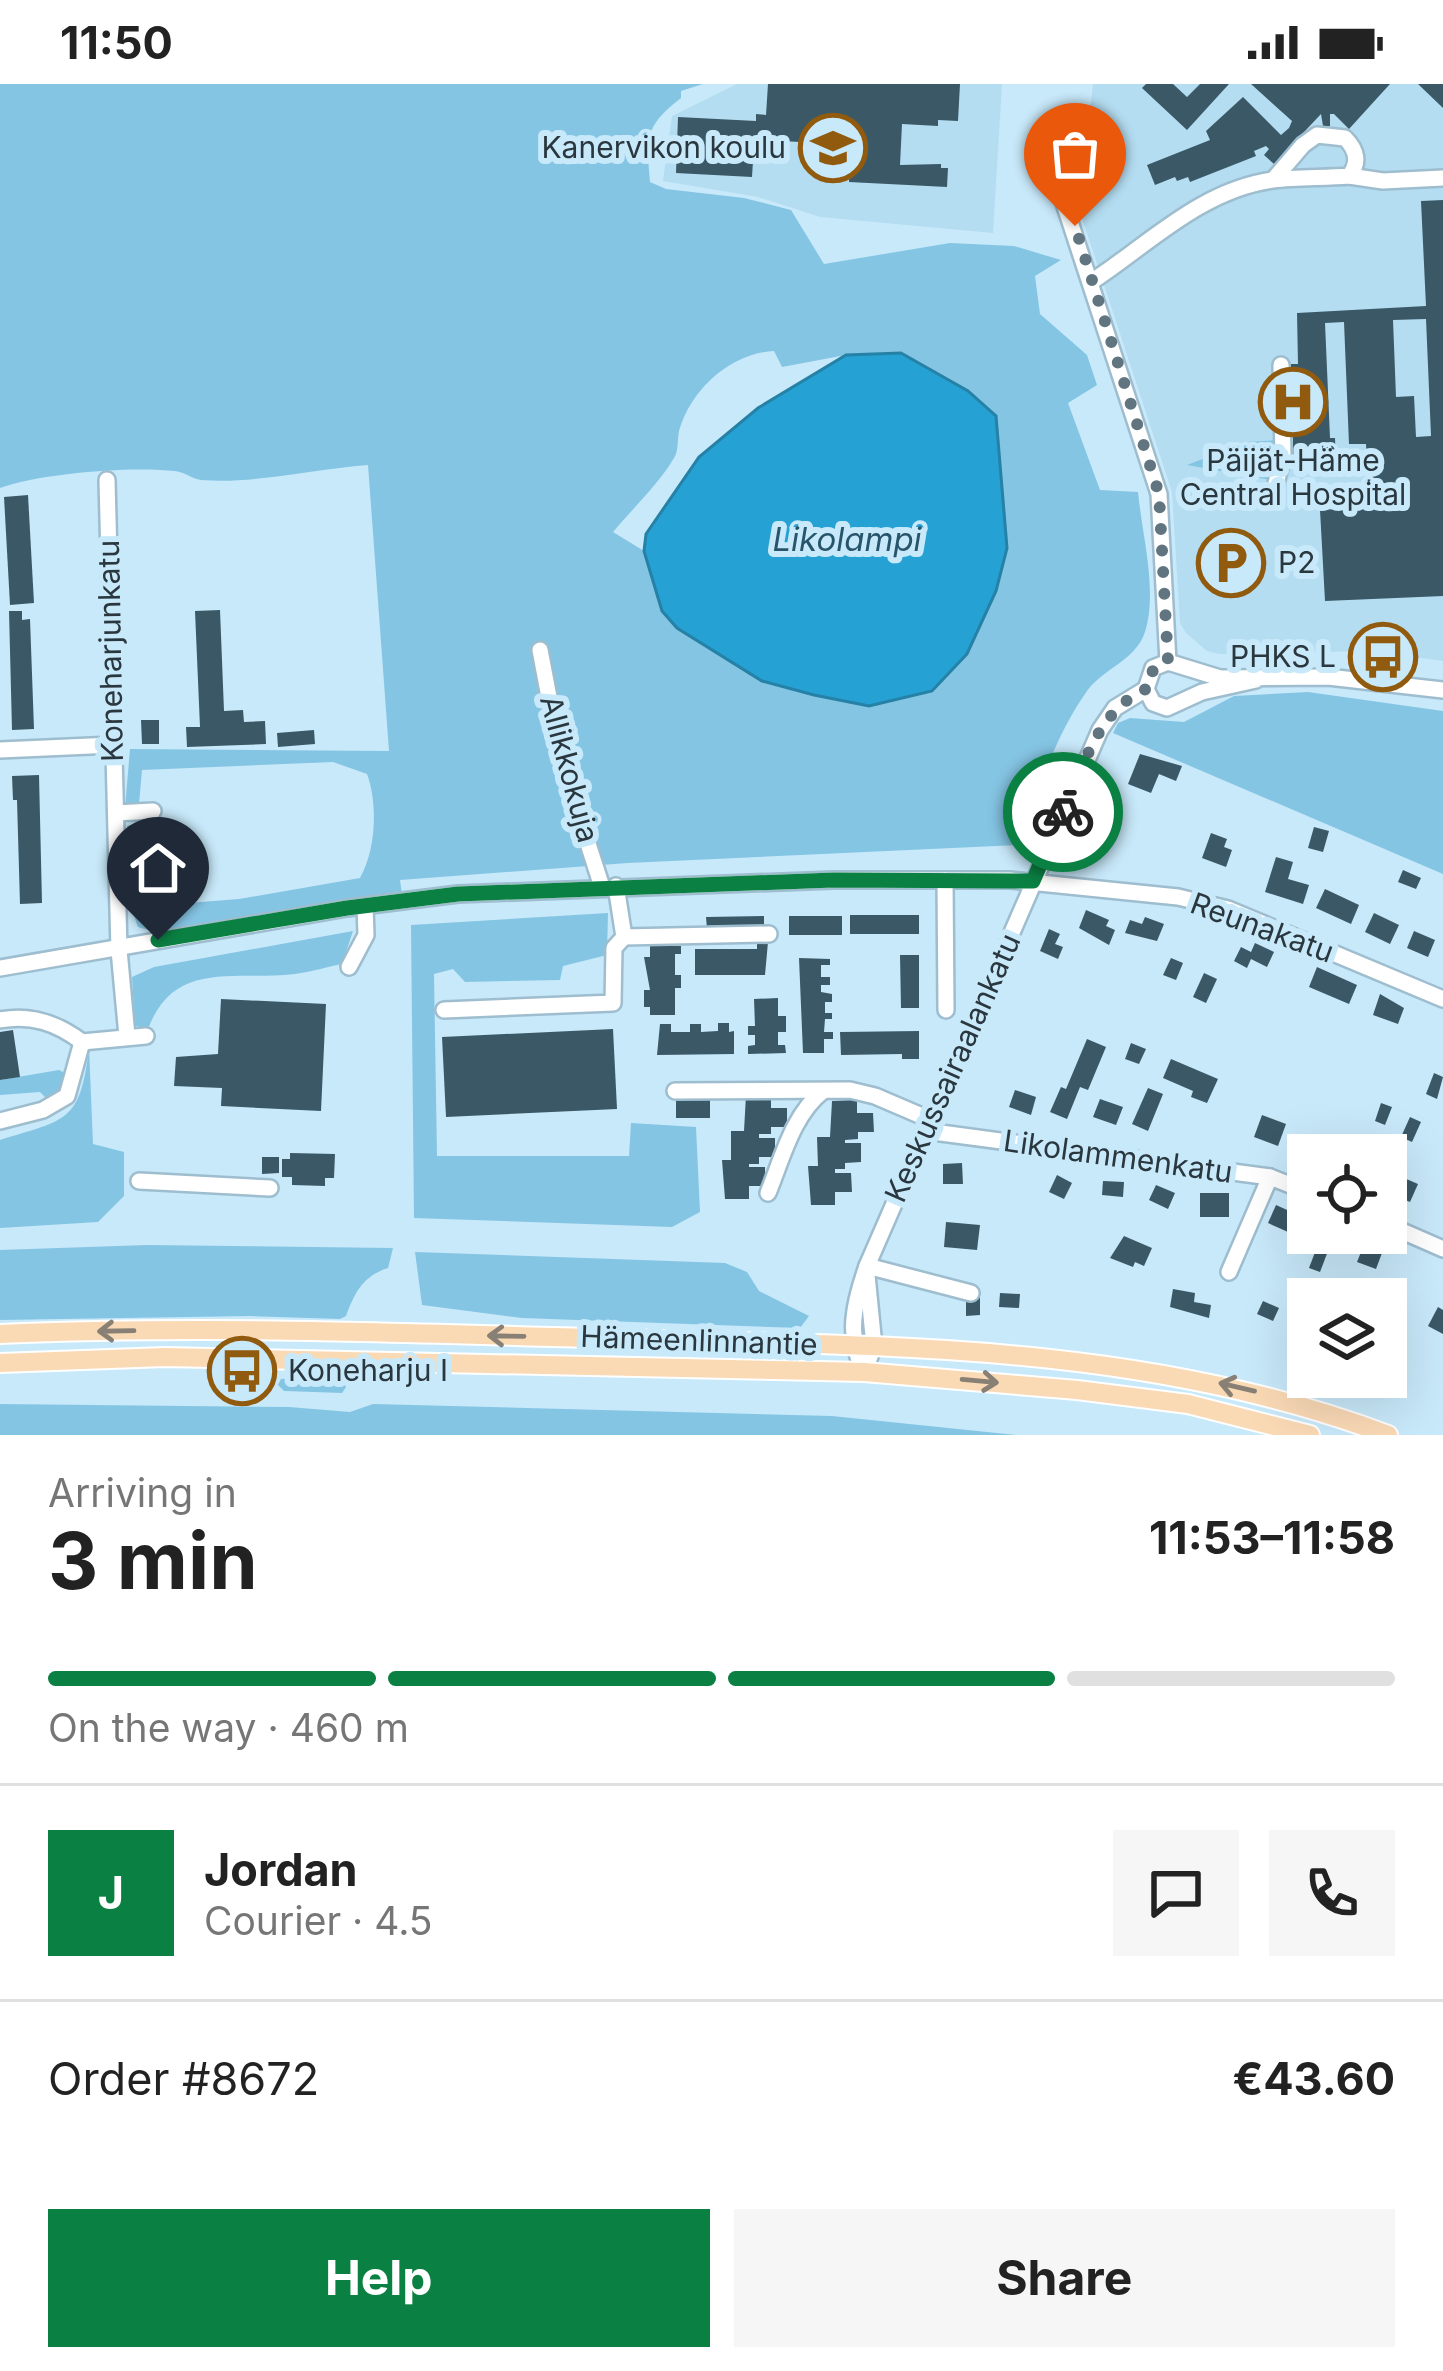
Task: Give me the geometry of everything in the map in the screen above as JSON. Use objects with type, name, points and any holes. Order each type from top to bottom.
[{"type":"main road","name":"Hämeenlinnantie","points":[[0,1334],[294,1330],[853,1345],[1080,1360],[1231,1385],[1313,1406],[1388,1435]]},
{"type":"main road","name":"Hämeenlinnantie","points":[[0,1363],[165,1357],[863,1372],[1188,1404],[1310,1435]]},
{"type":"street","points":[[1041,134],[1075,226],[1159,494],[1168,662]]},
{"type":"street","points":[[1274,180],[1310,139],[1327,134],[1345,138],[1355,150],[1356,165],[1349,176]]},
{"type":"street","points":[[1091,282],[1202,205],[1234,190],[1274,180],[1443,178]]},
{"type":"street","points":[[1274,491],[1283,456],[1281,365]]},
{"type":"street","name":"Koneharjunkatu","points":[[107,481],[119,950],[127,1036]]},
{"type":"street","name":"Allikkokuja","points":[[444,1010],[613,1003],[614,948],[624,938],[561,760],[540,650]]},
{"type":"street","points":[[1168,662],[1220,678],[1328,677],[1443,689]]},
{"type":"street","points":[[1168,662],[1148,674],[1146,689],[1153,703],[1167,708],[1202,692],[1256,680]]},
{"type":"street","points":[[1186,670],[1191,684],[1187,699]]},
{"type":"street","name":"Keskussairaalankatu","points":[[863,1372],[853,1345],[856,1298],[867,1266],[1108,716],[1124,700],[1146,689]]},
{"type":"street","points":[[0,750],[113,746]]},
{"type":"street","points":[[116,813],[153,811]]},
{"type":"street","points":[[945,880],[946,1010]]},
{"type":"street","name":"Reunakatu","points":[[0,968],[458,894],[1033,881],[1178,897],[1228,909],[1443,998]]},
{"type":"street","points":[[349,967],[366,935],[365,906]]},
{"type":"street","points":[[624,938],[769,934]]},
{"type":"street","points":[[0,1020],[32,1019],[61,1026],[82,1042],[146,1036]]},
{"type":"street","points":[[0,1121],[43,1110],[67,1096],[82,1042]]},
{"type":"street","points":[[768,1193],[796,1125],[824,1090]]},
{"type":"street","name":"Likolammenkatu","points":[[675,1091],[824,1090],[875,1096],[928,1126],[1270,1177],[1287,1184]]},
{"type":"street","points":[[1229,1272],[1270,1177]]},
{"type":"street","points":[[139,1181],[270,1188]]},
{"type":"street","points":[[1407,1233],[1443,1249]]},
{"type":"street","points":[[867,1266],[971,1293]]},
{"type":"street","name":"Keskussairaalankatu","points":[[863,1372],[874,1346],[867,1266]]},
{"type":"shaded area","points":[[0,84],[703,84],[681,91],[681,98],[654,125],[649,143],[650,182],[666,189],[744,198],[791,210],[824,264],[950,243],[1014,246],[1061,260],[1035,276],[1040,314],[1087,355],[1097,385],[1068,403],[1100,490],[1138,492],[1150,581],[1149,616],[1135,650],[1094,683],[1065,727],[1019,845],[628,863],[400,880],[402,895],[159,933],[138,927],[131,908],[127,826],[148,821],[146,892],[150,906],[239,899],[360,878],[365,867],[374,827],[367,774],[333,762],[142,770],[139,804],[125,808],[130,749],[389,751],[368,465],[222,481],[175,471],[112,470],[38,478],[0,488]],"holes":[[[774,351],[782,367],[846,355],[996,417],[1007,548],[996,591],[762,681],[677,628],[662,611],[644,551],[613,532],[668,468],[685,416],[715,376],[758,353]]]},
{"type":"shaded area","name":"Kanervikon koulu","points":[[737,84],[1002,84],[993,233],[820,217],[758,197],[663,181],[672,116]]},
{"type":"shaded area","name":"Päijät-Häme Central Hospital","points":[[1093,84],[1443,84],[1443,661],[1370,651],[1219,654],[1207,651],[1186,633],[1180,623],[1172,492],[1061,154],[1091,103]]},
{"type":"shaded area","points":[[1278,440],[1274,456],[1260,457],[1261,469],[1271,470],[1271,480],[1187,465],[1247,442]]},
{"type":"shaded area","points":[[1308,692],[1443,711],[1443,874],[1113,733],[1118,723],[1130,718],[1184,722],[1234,696]]},
{"type":"shaded area","points":[[608,913],[607,955],[563,966],[560,980],[465,982],[453,969],[434,974],[437,1156],[629,1156],[631,1123],[696,1127],[700,1212],[672,1227],[414,1218],[411,925]]},
{"type":"shaded area","points":[[353,931],[342,964],[295,974],[229,976],[190,983],[159,1007],[148,1029],[135,1026],[132,977],[154,967]]},
{"type":"shaded area","points":[[89,1048],[93,1144],[124,1152],[124,1196],[98,1222],[0,1228],[0,1140],[55,1121],[75,1105]]},
{"type":"shaded area","points":[[59,1070],[65,1073],[65,1086],[47,1099],[40,1092],[0,1095],[0,1080]]},
{"type":"shaded area","points":[[147,1245],[393,1248],[388,1268],[366,1280],[340,1319],[0,1320],[0,1250]]},
{"type":"shaded area","points":[[415,1252],[725,1263],[747,1272],[759,1291],[809,1316],[800,1328],[522,1318],[422,1305]]},
{"type":"shaded area","points":[[300,1371],[339,1373],[346,1387],[342,1393],[284,1391],[278,1385]]},
{"type":"shaded area","points":[[0,1404],[289,1407],[350,1412],[373,1404],[832,1416],[1016,1435],[0,1435]]},
{"type":"water","name":"Likolampi","points":[[901,353],[968,391],[996,416],[1007,548],[996,591],[967,654],[932,691],[869,706],[762,681],[677,628],[662,611],[644,551],[646,534],[699,457],[758,408],[846,355]]},
{"type":"building","points":[[768,84],[960,84],[958,121],[938,120],[938,126],[902,124],[900,165],[941,164],[948,168],[947,187],[849,182],[851,128],[840,127],[839,144],[761,140],[761,145],[754,144],[752,177],[676,173],[678,117],[756,121],[756,114],[766,115]]},
{"type":"building","points":[[1173,84],[1187,97],[1200,84],[1229,84],[1187,130],[1142,88]]},
{"type":"building","points":[[1251,84],[1390,84],[1349,129],[1334,114],[1330,114],[1330,126],[1323,126],[1321,114],[1274,164],[1264,155],[1266,146],[1254,151],[1256,156],[1190,182],[1188,177],[1177,181],[1175,177],[1155,185],[1147,165],[1210,140],[1206,131],[1243,97],[1281,135],[1289,128],[1292,121]]},
{"type":"building","points":[[1418,84],[1443,84],[1443,108]]},
{"type":"building","points":[[1443,200],[1443,596],[1325,601],[1320,510],[1369,507],[1366,444],[1349,444],[1344,322],[1325,323],[1330,438],[1335,438],[1336,467],[1293,468],[1293,423],[1301,422],[1300,388],[1292,388],[1291,376],[1291,364],[1298,364],[1297,313],[1426,306],[1421,201]],"holes":[[[1426,319],[1431,436],[1416,437],[1414,396],[1396,397],[1393,320]]]},
{"type":"building","points":[[28,495],[34,603],[10,605],[4,497]]},
{"type":"building","points":[[220,610],[224,711],[243,710],[244,722],[265,721],[266,744],[187,747],[186,727],[200,727],[195,611]]},
{"type":"building","points":[[9,611],[22,611],[22,620],[30,619],[34,729],[12,730]]},
{"type":"building","points":[[141,720],[159,720],[159,744],[142,744]]},
{"type":"building","points":[[314,730],[315,744],[278,747],[277,733]]},
{"type":"building","points":[[1140,754],[1182,766],[1176,781],[1159,774],[1151,793],[1128,784]]},
{"type":"building","points":[[39,775],[42,903],[20,904],[12,776]]},
{"type":"building","points":[[1101,815],[1121,824],[1107,853],[1087,844]]},
{"type":"building","points":[[1314,827],[1329,831],[1323,852],[1308,848]]},
{"type":"building","points":[[1211,833],[1227,839],[1224,847],[1232,850],[1226,867],[1202,858]]},
{"type":"building","points":[[1276,857],[1293,862],[1288,879],[1309,885],[1303,904],[1265,892]]},
{"type":"building","points":[[1403,870],[1421,878],[1416,889],[1398,882]]},
{"type":"building","points":[[1325,889],[1359,905],[1351,924],[1316,908]]},
{"type":"building","points":[[1086,910],[1109,920],[1106,926],[1115,930],[1109,945],[1079,928]]},
{"type":"building","points":[[1374,913],[1399,925],[1390,944],[1365,932]]},
{"type":"building","points":[[850,915],[919,915],[919,934],[850,934]]},
{"type":"building","points":[[764,916],[764,928],[707,929],[706,917]]},
{"type":"building","points":[[789,916],[842,916],[842,935],[789,935]]},
{"type":"building","points":[[1145,917],[1164,924],[1157,941],[1125,933],[1130,920],[1142,924]]},
{"type":"building","points":[[1049,929],[1060,934],[1055,944],[1063,947],[1058,959],[1040,951]]},
{"type":"building","points":[[1414,931],[1435,940],[1428,957],[1407,948]]},
{"type":"building","points":[[757,942],[768,942],[765,975],[695,975],[695,949],[757,949]]},
{"type":"building","points":[[1255,943],[1274,952],[1267,967],[1251,959],[1247,968],[1234,961],[1241,947],[1251,952]]},
{"type":"building","points":[[650,946],[681,946],[681,954],[675,954],[675,975],[681,975],[681,988],[675,988],[675,1015],[650,1015],[650,1007],[644,1007],[644,990],[650,990],[644,957],[650,957]]},
{"type":"building","points":[[900,955],[919,955],[919,1008],[901,1008]]},
{"type":"building","points":[[799,958],[830,959],[830,965],[821,965],[821,977],[830,977],[830,985],[821,985],[821,992],[832,994],[832,1002],[825,1002],[825,1013],[832,1013],[832,1019],[825,1019],[824,1032],[833,1032],[833,1039],[824,1039],[824,1053],[803,1053]]},
{"type":"building","points":[[1171,958],[1183,963],[1176,980],[1163,975]]},
{"type":"building","points":[[1317,967],[1357,985],[1349,1004],[1309,987]]},
{"type":"building","points":[[1204,973],[1217,979],[1206,1003],[1193,997]]},
{"type":"building","points":[[1380,994],[1404,1008],[1398,1024],[1373,1015]]},
{"type":"building","points":[[778,998],[778,1016],[786,1016],[786,1032],[778,1032],[778,1045],[785,1045],[786,1053],[748,1054],[748,1046],[755,1045],[755,1035],[748,1035],[748,1026],[755,1026],[754,999]]},
{"type":"building","points":[[221,999],[326,1004],[321,1111],[221,1106],[222,1088],[174,1086],[176,1057],[218,1054]]},
{"type":"building","points":[[718,1023],[729,1023],[729,1032],[734,1031],[734,1054],[657,1055],[660,1024],[671,1024],[671,1032],[690,1032],[690,1024],[701,1024],[701,1032],[718,1031]]},
{"type":"building","points":[[613,1029],[617,1109],[446,1117],[442,1037]]},
{"type":"building","points":[[13,1030],[20,1077],[0,1080],[0,1032]]},
{"type":"building","points":[[919,1031],[919,1059],[902,1059],[902,1054],[841,1055],[840,1032]]},
{"type":"building","points":[[1087,1039],[1106,1047],[1088,1090],[1080,1087],[1067,1119],[1050,1112],[1061,1087],[1066,1089]]},
{"type":"building","points":[[1131,1043],[1146,1049],[1139,1064],[1125,1059]]},
{"type":"building","points":[[1171,1059],[1218,1079],[1207,1103],[1163,1078]]},
{"type":"building","points":[[1434,1073],[1443,1077],[1437,1099],[1426,1094]]},
{"type":"building","points":[[1148,1088],[1163,1094],[1148,1131],[1132,1124]]},
{"type":"building","points":[[1015,1090],[1036,1097],[1031,1115],[1009,1107]]},
{"type":"building","points":[[746,1095],[771,1095],[771,1108],[787,1108],[787,1127],[771,1127],[771,1134],[759,1134],[759,1138],[775,1138],[775,1157],[759,1157],[759,1164],[749,1164],[765,1167],[765,1186],[749,1186],[749,1199],[725,1199],[722,1160],[731,1160],[731,1131],[744,1131]]},
{"type":"building","points":[[676,1097],[710,1097],[710,1118],[676,1118]]},
{"type":"building","points":[[1100,1099],[1123,1107],[1116,1125],[1093,1117]]},
{"type":"building","points":[[857,1100],[857,1113],[873,1113],[874,1132],[858,1132],[858,1139],[845,1140],[861,1143],[861,1162],[835,1169],[835,1173],[851,1173],[852,1192],[835,1192],[835,1205],[811,1205],[808,1166],[818,1166],[817,1137],[830,1137],[832,1101]]},
{"type":"building","points":[[1381,1103],[1392,1107],[1385,1125],[1375,1121]]},
{"type":"building","points":[[1262,1115],[1286,1124],[1278,1146],[1254,1137]]},
{"type":"building","points":[[1410,1117],[1421,1122],[1412,1142],[1402,1134]]},
{"type":"building","points":[[290,1153],[335,1154],[334,1178],[325,1178],[325,1186],[292,1185],[292,1177],[282,1177],[282,1159],[290,1159]]},
{"type":"building","points":[[262,1157],[279,1157],[279,1173],[262,1174]]},
{"type":"building","points":[[962,1163],[963,1184],[943,1184],[943,1164]]},
{"type":"building","points":[[1057,1175],[1072,1183],[1064,1199],[1049,1192]]},
{"type":"building","points":[[1407,1179],[1418,1184],[1407,1201]]},
{"type":"building","points":[[1103,1181],[1124,1182],[1123,1197],[1102,1195]]},
{"type":"building","points":[[1156,1185],[1175,1193],[1168,1209],[1149,1200]]},
{"type":"building","points":[[1200,1193],[1229,1193],[1229,1217],[1200,1217]]},
{"type":"building","points":[[1276,1205],[1287,1210],[1287,1232],[1268,1223]]},
{"type":"building","points":[[946,1222],[980,1225],[977,1250],[944,1247]]},
{"type":"building","points":[[1124,1236],[1152,1248],[1144,1266],[1110,1258]]},
{"type":"building","points":[[1314,1254],[1327,1254],[1320,1272],[1309,1268]]},
{"type":"building","points":[[1360,1254],[1382,1254],[1376,1269],[1357,1262]]},
{"type":"building","points":[[1173,1289],[1195,1293],[1194,1302],[1211,1305],[1209,1318],[1170,1307]]},
{"type":"building","points":[[1000,1293],[1020,1294],[1019,1308],[999,1307]]},
{"type":"building","points":[[966,1297],[980,1297],[980,1315],[966,1316]]},
{"type":"building","points":[[1263,1301],[1279,1308],[1273,1321],[1257,1314]]},
{"type":"building","points":[[1438,1307],[1443,1310],[1443,1334],[1428,1326]]},
{"type":"way so far","points":[[1063,812],[1108,716],[1124,700],[1146,689],[1148,674],[1168,662],[1159,494],[1075,226]]},
{"type":"place","name":"Kanervikon koulu","points":[[833,148]]},
{"type":"place","name":"Päijät-Häme Central Hospital","points":[[1293,402]]},
{"type":"place","name":"P2","points":[[1231,563]]},
{"type":"place","name":"PHKS L","points":[[1383,657]]},
{"type":"place","name":"Koneharju I","points":[[242,1371]]},
{"type":"route","points":[[158,940],[458,894],[834,880],[1033,881],[1063,812]]}]
